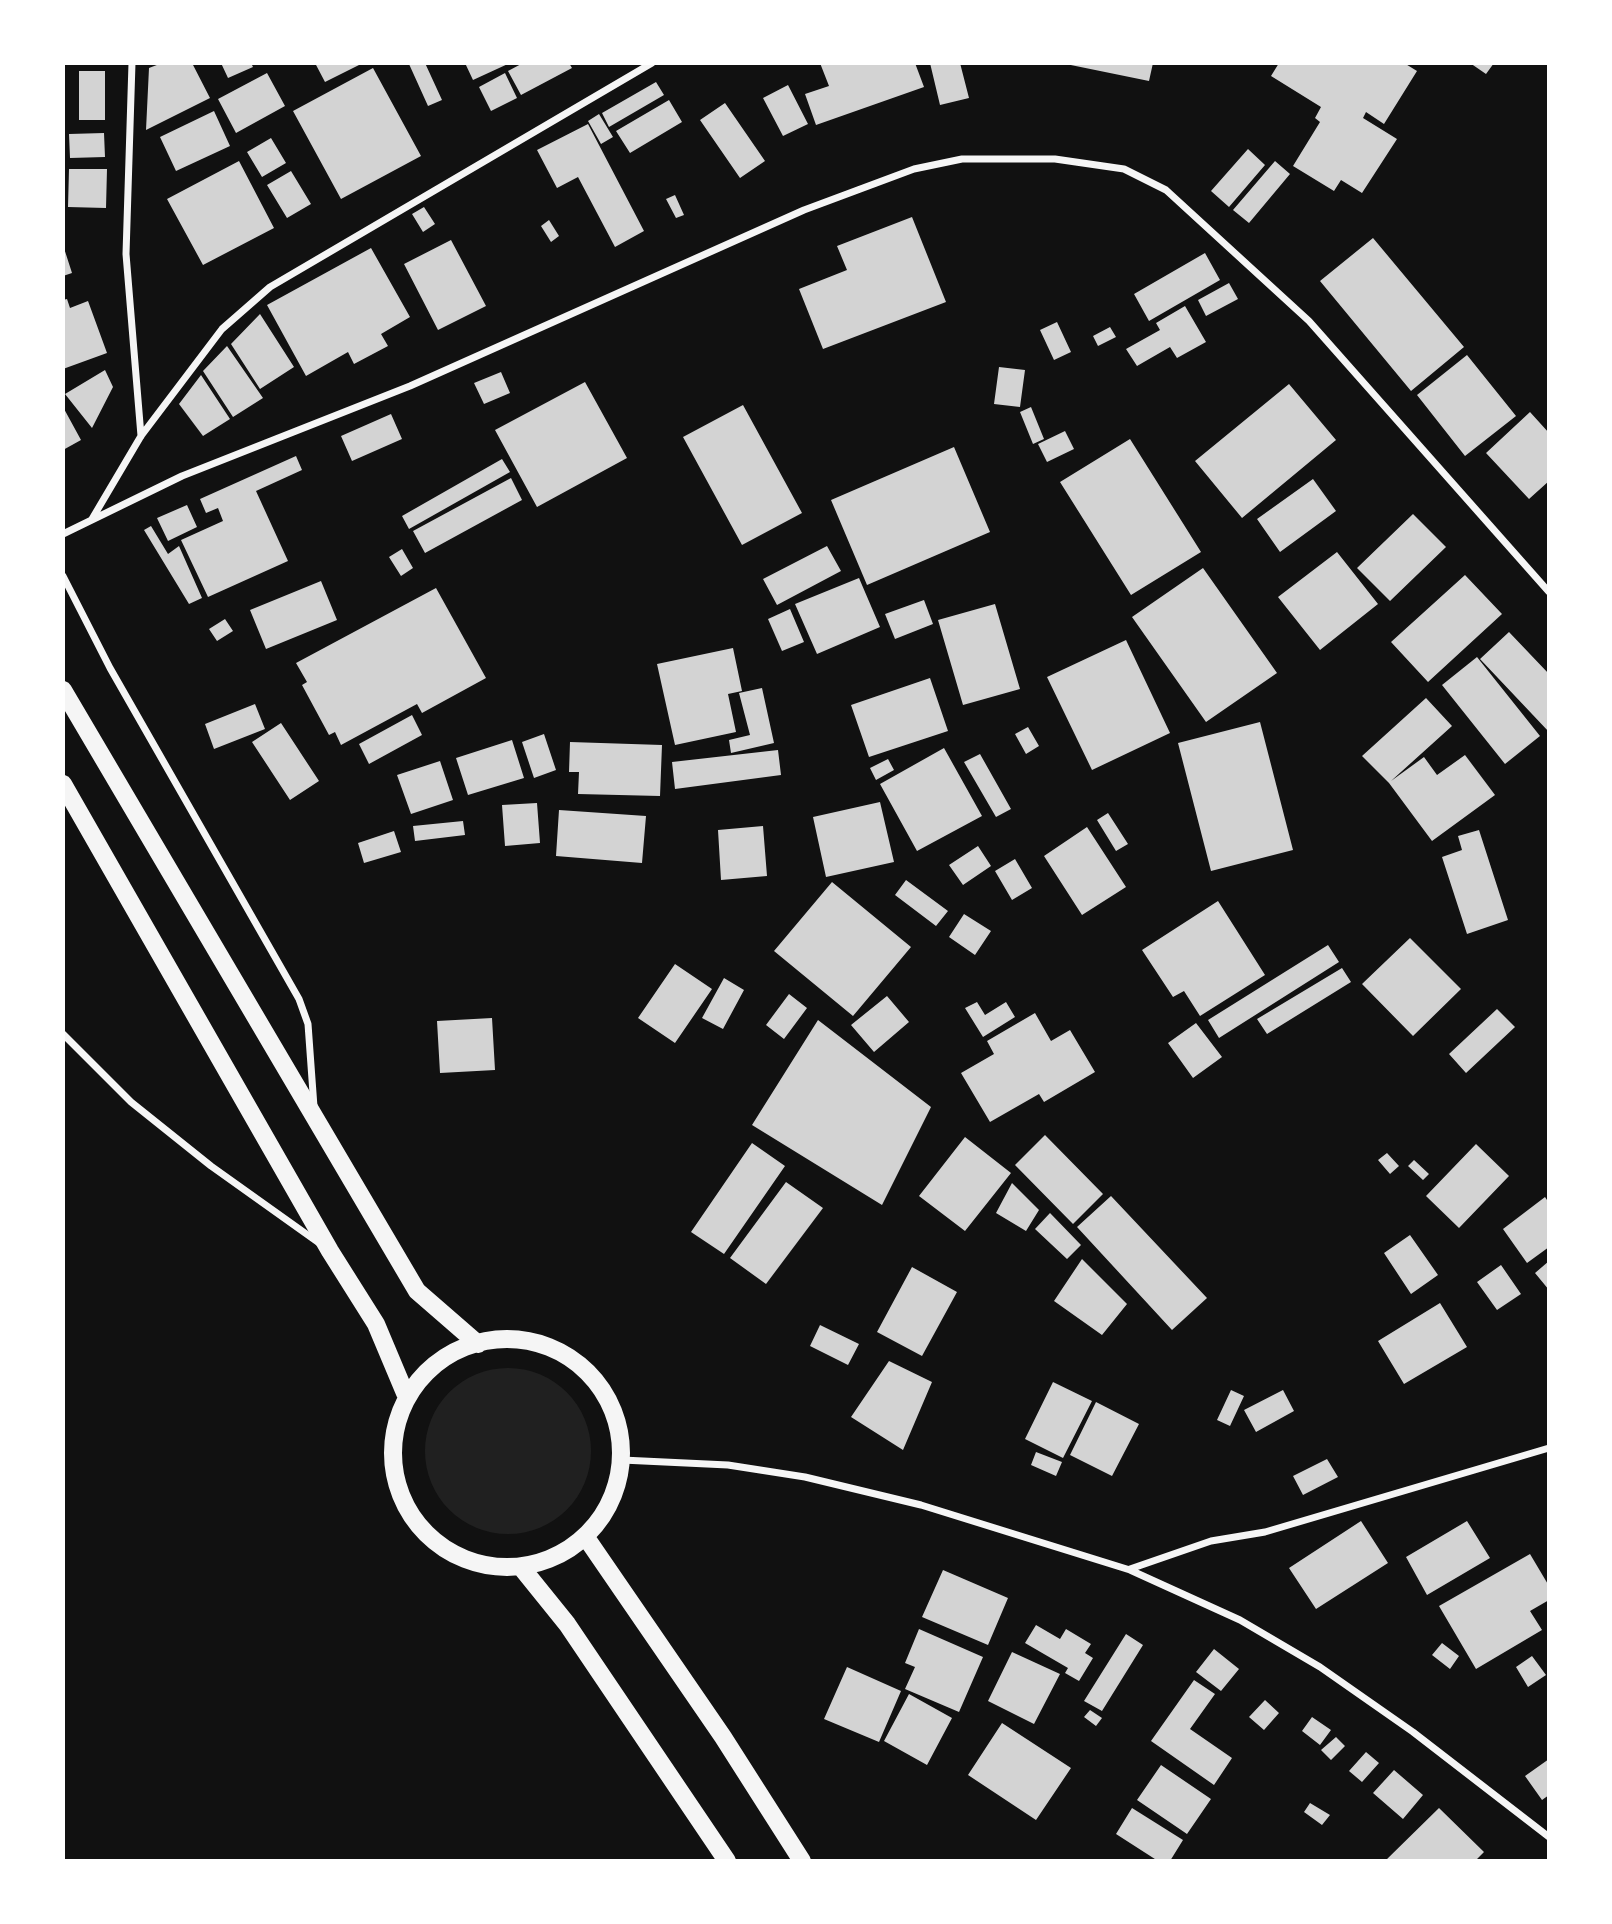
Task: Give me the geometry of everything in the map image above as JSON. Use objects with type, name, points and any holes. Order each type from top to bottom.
[{"type":"main road","points":[[63,690],[417,1291],[478,1344]]},
{"type":"main road","points":[[63,784],[330,1251],[376,1324],[405,1393]]},
{"type":"main road","points":[[523,1339],[556,1349],[585,1368],[606,1395],[615,1416],[622,1460],[617,1486],[607,1510],[585,1536],[561,1553],[521,1567],[480,1564],[447,1550],[420,1527],[401,1497],[393,1462],[396,1427],[405,1393],[430,1368],[458,1350],[478,1344],[523,1339]]},
{"type":"main road","points":[[585,1536],[715,1726],[803,1861]]},
{"type":"main road","points":[[521,1567],[568,1624],[727,1861]]},
{"type":"street","points":[[132,63],[126,254],[141,436]]},
{"type":"street","points":[[92,519],[141,436],[222,329],[270,287],[652,63]]},
{"type":"street","points":[[63,534],[182,476],[410,386],[804,210],[914,169],[950,162],[1055,159],[1124,169],[1166,190],[1309,321],[1549,592]]},
{"type":"street","points":[[63,576],[110,668],[299,999],[308,1024],[315,1119]]},
{"type":"street","points":[[63,1034],[131,1102],[211,1166],[330,1251]]},
{"type":"street","points":[[1130,1570],[1211,1541],[1265,1532],[1549,1448]]},
{"type":"street","points":[[622,1460],[728,1465],[805,1477],[934,1508],[1130,1570],[1240,1620],[1320,1667],[1413,1732],[1549,1836]]},
{"type":"shaded area","points":[[508,1368],[540,1374],[567,1392],[585,1419],[591,1451],[585,1483],[567,1510],[540,1528],[508,1534],[476,1528],[449,1510],[431,1483],[425,1451],[431,1419],[449,1392],[476,1374]]},
{"type":"building","points":[[162,63],[192,63],[210,98],[146,130],[149,68]]},
{"type":"building","points":[[221,63],[251,63],[253,67],[228,78]]},
{"type":"building","points":[[315,63],[363,63],[325,82]]},
{"type":"building","points":[[425,63],[442,100],[428,106],[409,64]]},
{"type":"building","points":[[465,63],[510,63],[473,80]]},
{"type":"building","points":[[523,63],[569,63],[572,68],[521,95],[508,71]]},
{"type":"building","points":[[820,63],[915,63],[924,87],[816,125],[805,94],[829,86]]},
{"type":"building","points":[[930,63],[960,63],[969,98],[940,105]]},
{"type":"building","points":[[1061,63],[1153,63],[1149,81]]},
{"type":"building","points":[[1279,63],[1404,63],[1417,71],[1384,124],[1366,112],[1363,118],[1397,139],[1362,193],[1341,180],[1334,191],[1293,166],[1320,122],[1315,118],[1321,107],[1271,76]]},
{"type":"building","points":[[1470,63],[1494,63],[1486,74]]},
{"type":"building","points":[[373,68],[421,156],[341,199],[293,111]]},
{"type":"building","points":[[79,71],[105,71],[105,120],[79,120]]},
{"type":"building","points":[[267,73],[285,106],[236,133],[218,99]]},
{"type":"building","points":[[505,73],[517,98],[491,111],[479,87]]},
{"type":"building","points":[[656,82],[664,95],[609,127],[602,113]]},
{"type":"building","points":[[788,85],[808,124],[783,136],[763,98]]},
{"type":"building","points":[[669,100],[682,122],[630,153],[616,131]]},
{"type":"building","points":[[725,103],[765,161],[740,178],[700,120]]},
{"type":"building","points":[[214,111],[230,146],[176,171],[160,137]]},
{"type":"building","points":[[599,114],[613,137],[601,144],[588,121]]},
{"type":"building","points":[[588,124],[644,231],[615,247],[578,177],[557,188],[537,150]]},
{"type":"building","points":[[104,133],[105,157],[70,158],[69,134]]},
{"type":"building","points":[[271,138],[286,163],[262,177],[247,152]]},
{"type":"building","points":[[1248,149],[1265,165],[1229,207],[1211,191]]},
{"type":"building","points":[[239,161],[274,228],[203,265],[167,199]]},
{"type":"building","points":[[1275,161],[1290,174],[1249,223],[1233,210]]},
{"type":"building","points":[[69,169],[107,169],[106,208],[68,207]]},
{"type":"building","points":[[291,171],[311,204],[287,218],[267,185]]},
{"type":"building","points":[[675,195],[684,215],[676,218],[666,199]]},
{"type":"building","points":[[424,207],[435,224],[423,232],[412,214]]},
{"type":"building","points":[[912,217],[946,302],[823,349],[799,289],[847,270],[837,246]]},
{"type":"building","points":[[549,220],[559,236],[551,242],[541,226]]},
{"type":"building","points":[[1373,238],[1464,347],[1411,391],[1320,281]]},
{"type":"building","points":[[451,240],[486,306],[438,330],[404,264]]},
{"type":"building","points":[[63,245],[72,273],[63,276]]},
{"type":"building","points":[[371,248],[410,317],[381,334],[388,346],[354,364],[348,352],[306,376],[267,305]]},
{"type":"building","points":[[1205,253],[1220,280],[1149,321],[1134,294]]},
{"type":"building","points":[[1229,283],[1238,299],[1206,316],[1198,300]]},
{"type":"building","points":[[67,299],[70,308],[88,301],[107,353],[63,369],[63,300]]},
{"type":"building","points":[[1185,306],[1206,342],[1177,358],[1170,347],[1137,366],[1126,349],[1160,330],[1156,323]]},
{"type":"building","points":[[260,314],[294,367],[260,389],[231,344]]},
{"type":"building","points":[[1057,322],[1071,352],[1054,360],[1040,330]]},
{"type":"building","points":[[1110,327],[1116,337],[1098,346],[1093,336]]},
{"type":"building","points":[[227,346],[263,398],[233,417],[203,371]]},
{"type":"building","points":[[1467,355],[1516,416],[1465,456],[1417,395]]},
{"type":"building","points":[[999,367],[1025,370],[1020,407],[994,404]]},
{"type":"building","points":[[105,370],[113,387],[92,428],[65,394]]},
{"type":"building","points":[[501,372],[510,393],[484,404],[474,383]]},
{"type":"building","points":[[201,375],[230,419],[203,436],[179,404]]},
{"type":"building","points":[[585,382],[627,458],[537,507],[495,430]]},
{"type":"building","points":[[1289,384],[1336,440],[1242,518],[1195,461]]},
{"type":"building","points":[[743,405],[802,513],[742,545],[683,437]]},
{"type":"building","points":[[63,407],[81,440],[63,450]]},
{"type":"building","points":[[1031,407],[1044,439],[1033,444],[1020,412]]},
{"type":"building","points":[[1530,412],[1549,433],[1549,481],[1529,499],[1486,453]]},
{"type":"building","points":[[391,414],[402,439],[352,461],[341,436]]},
{"type":"building","points":[[1065,431],[1074,449],[1047,462],[1038,444]]},
{"type":"building","points":[[1130,439],[1201,552],[1131,595],[1060,482]]},
{"type":"building","points":[[954,447],[990,532],[867,585],[831,500]]},
{"type":"building","points":[[296,456],[302,470],[256,491],[288,561],[208,597],[181,540],[223,521],[218,508],[206,513],[200,499]]},
{"type":"building","points":[[502,459],[510,472],[409,529],[402,516]]},
{"type":"building","points":[[511,478],[522,500],[425,553],[413,531]]},
{"type":"building","points":[[1313,479],[1336,511],[1280,552],[1257,519]]},
{"type":"building","points":[[187,505],[197,527],[168,541],[157,518]]},
{"type":"building","points":[[1413,514],[1446,547],[1390,601],[1357,568]]},
{"type":"building","points":[[151,526],[168,554],[179,546],[202,598],[189,604],[144,530]]},
{"type":"building","points":[[827,546],[841,571],[777,605],[763,579]]},
{"type":"building","points":[[402,549],[413,568],[401,576],[389,557]]},
{"type":"building","points":[[1337,552],[1378,604],[1320,650],[1278,597]]},
{"type":"building","points":[[1203,568],[1277,673],[1206,722],[1132,617]]},
{"type":"building","points":[[1465,575],[1502,614],[1428,682],[1391,642]]},
{"type":"building","points":[[859,578],[880,627],[817,654],[795,604]]},
{"type":"building","points":[[321,581],[337,620],[266,649],[250,610]]},
{"type":"building","points":[[436,588],[486,678],[422,713],[417,704],[341,745],[335,732],[329,735],[302,685],[307,682],[296,663]]},
{"type":"building","points":[[924,600],[933,624],[895,639],[885,614]]},
{"type":"building","points":[[995,604],[1020,689],[963,705],[938,620]]},
{"type":"building","points":[[790,609],[804,642],[782,651],[768,619]]},
{"type":"building","points":[[225,619],[233,631],[217,641],[209,629]]},
{"type":"building","points":[[1509,632],[1549,674],[1549,732],[1480,659]]},
{"type":"building","points":[[1126,640],[1170,733],[1092,770],[1047,677]]},
{"type":"building","points":[[733,648],[742,691],[728,694],[736,732],[675,745],[657,664]]},
{"type":"building","points":[[1477,657],[1540,736],[1505,764],[1442,685]]},
{"type":"building","points":[[930,678],[948,731],[869,757],[851,705]]},
{"type":"building","points":[[762,688],[774,743],[731,753],[729,740],[750,735],[739,693]]},
{"type":"building","points":[[1426,698],[1452,726],[1391,781],[1424,757],[1437,775],[1465,755],[1495,795],[1432,841],[1389,783],[1362,756]]},
{"type":"building","points":[[255,704],[265,729],[214,749],[205,724]]},
{"type":"building","points":[[412,715],[422,735],[369,764],[359,744]]},
{"type":"building","points":[[1260,722],[1293,850],[1211,871],[1178,743]]},
{"type":"building","points":[[281,723],[319,781],[290,800],[252,742]]},
{"type":"building","points":[[1028,727],[1039,746],[1026,754],[1015,734]]},
{"type":"building","points":[[544,734],[556,770],[534,778],[522,742]]},
{"type":"building","points":[[512,740],[524,778],[468,795],[456,758]]},
{"type":"building","points":[[570,742],[662,745],[660,796],[578,794],[579,772],[569,772]]},
{"type":"building","points":[[944,748],[982,816],[917,851],[880,784]]},
{"type":"building","points":[[778,750],[781,775],[675,789],[672,762]]},
{"type":"building","points":[[980,754],[1011,809],[996,817],[964,762]]},
{"type":"building","points":[[888,759],[894,770],[876,780],[870,768]]},
{"type":"building","points":[[440,761],[453,800],[411,814],[397,775]]},
{"type":"building","points":[[880,802],[894,862],[826,877],[813,817]]},
{"type":"building","points":[[537,803],[540,843],[505,846],[502,805]]},
{"type":"building","points":[[559,810],[646,816],[642,863],[556,856]]},
{"type":"building","points":[[1108,813],[1128,844],[1116,851],[1097,820]]},
{"type":"building","points":[[463,821],[465,835],[415,841],[413,826]]},
{"type":"building","points":[[763,826],[767,876],[721,880],[718,830]]},
{"type":"building","points":[[1087,827],[1126,887],[1082,915],[1044,856]]},
{"type":"building","points":[[1479,830],[1508,920],[1467,934],[1442,857],[1462,850],[1458,836]]},
{"type":"building","points":[[394,831],[401,852],[364,863],[358,843]]},
{"type":"building","points":[[978,846],[991,866],[963,885],[949,865]]},
{"type":"building","points":[[1015,859],[1032,888],[1012,900],[995,871]]},
{"type":"building","points":[[906,880],[948,911],[936,926],[895,895]]},
{"type":"building","points":[[832,882],[911,947],[853,1016],[774,951]]},
{"type":"building","points":[[1218,901],[1265,975],[1200,1016],[1184,991],[1173,997],[1142,950]]},
{"type":"building","points":[[964,914],[991,931],[975,955],[949,937]]},
{"type":"building","points":[[1410,938],[1461,989],[1413,1036],[1362,984]]},
{"type":"building","points":[[1328,945],[1339,962],[1219,1038],[1208,1020]]},
{"type":"building","points":[[675,964],[712,989],[675,1043],[638,1018]]},
{"type":"building","points":[[1342,968],[1351,982],[1267,1034],[1257,1019]]},
{"type":"building","points":[[724,978],[744,990],[723,1029],[702,1018]]},
{"type":"building","points":[[789,994],[807,1008],[784,1039],[766,1025]]},
{"type":"building","points":[[887,996],[909,1022],[874,1052],[851,1025]]},
{"type":"building","points":[[977,1002],[985,1015],[1006,1002],[1015,1017],[983,1037],[965,1008]]},
{"type":"building","points":[[1497,1009],[1515,1027],[1466,1073],[1449,1054]]},
{"type":"building","points":[[1035,1013],[1051,1041],[1070,1030],[1095,1072],[1044,1102],[1039,1094],[990,1122],[961,1073],[994,1054],[987,1041]]},
{"type":"building","points":[[492,1018],[495,1070],[440,1073],[437,1021]]},
{"type":"building","points":[[818,1020],[931,1107],[882,1205],[752,1125]]},
{"type":"building","points":[[1196,1023],[1222,1057],[1193,1078],[1168,1043]]},
{"type":"building","points":[[1045,1135],[1103,1194],[1073,1224],[1015,1165]]},
{"type":"building","points":[[965,1137],[1011,1173],[965,1231],[919,1196]]},
{"type":"building","points":[[752,1143],[785,1166],[724,1254],[691,1232]]},
{"type":"building","points":[[1476,1144],[1509,1176],[1459,1228],[1426,1196]]},
{"type":"building","points":[[1387,1153],[1399,1166],[1390,1174],[1378,1160]]},
{"type":"building","points":[[1414,1160],[1429,1174],[1423,1180],[1408,1166]]},
{"type":"building","points":[[786,1182],[823,1208],[766,1284],[730,1258]]},
{"type":"building","points":[[1012,1183],[1039,1210],[1026,1231],[996,1213]]},
{"type":"building","points":[[1111,1196],[1207,1298],[1172,1330],[1077,1227]]},
{"type":"building","points":[[1545,1197],[1549,1203],[1549,1247],[1527,1263],[1503,1229]]},
{"type":"building","points":[[1050,1213],[1081,1245],[1067,1259],[1035,1229]]},
{"type":"building","points":[[1410,1235],[1438,1275],[1411,1294],[1384,1253]]},
{"type":"building","points":[[1082,1259],[1127,1304],[1102,1335],[1054,1301]]},
{"type":"building","points":[[1549,1261],[1549,1290],[1535,1273]]},
{"type":"building","points":[[1501,1265],[1521,1294],[1497,1310],[1477,1282]]},
{"type":"building","points":[[912,1267],[957,1292],[922,1356],[877,1332]]},
{"type":"building","points":[[1440,1303],[1467,1347],[1404,1384],[1378,1341]]},
{"type":"building","points":[[820,1325],[859,1344],[848,1365],[810,1346]]},
{"type":"building","points":[[889,1361],[932,1382],[903,1450],[851,1417]]},
{"type":"building","points":[[1053,1382],[1092,1401],[1063,1458],[1025,1439]]},
{"type":"building","points":[[1231,1390],[1244,1396],[1230,1426],[1217,1420]]},
{"type":"building","points":[[1283,1390],[1294,1411],[1256,1432],[1244,1410]]},
{"type":"building","points":[[1096,1402],[1139,1424],[1112,1476],[1070,1455]]},
{"type":"building","points":[[1036,1452],[1062,1462],[1056,1476],[1031,1465]]},
{"type":"building","points":[[1327,1459],[1338,1477],[1303,1495],[1293,1476]]},
{"type":"building","points":[[1361,1521],[1388,1563],[1316,1609],[1289,1568]]},
{"type":"building","points":[[1467,1521],[1490,1558],[1427,1595],[1406,1557]]},
{"type":"building","points":[[1530,1554],[1549,1586],[1549,1600],[1530,1611],[1542,1630],[1476,1669],[1439,1606]]},
{"type":"building","points":[[943,1570],[1008,1598],[988,1645],[922,1617]]},
{"type":"building","points":[[1036,1625],[1060,1639],[1066,1629],[1091,1644],[1085,1653],[1093,1658],[1079,1681],[1065,1673],[1068,1668],[1025,1643]]},
{"type":"building","points":[[919,1629],[983,1657],[959,1712],[905,1689],[915,1667],[905,1663]]},
{"type":"building","points":[[1126,1634],[1143,1645],[1102,1711],[1084,1701]]},
{"type":"building","points":[[1442,1643],[1459,1656],[1450,1669],[1432,1655]]},
{"type":"building","points":[[1214,1649],[1239,1669],[1221,1691],[1196,1672]]},
{"type":"building","points":[[1012,1652],[1060,1674],[1034,1724],[988,1701]]},
{"type":"building","points":[[1532,1656],[1546,1675],[1528,1687],[1516,1667]]},
{"type":"building","points":[[847,1667],[901,1691],[879,1742],[824,1719]]},
{"type":"building","points":[[1194,1680],[1215,1694],[1190,1729],[1232,1758],[1214,1785],[1151,1741]]},
{"type":"building","points":[[909,1694],[952,1718],[927,1765],[884,1741]]},
{"type":"building","points":[[1265,1700],[1279,1713],[1264,1730],[1249,1717]]},
{"type":"building","points":[[1090,1710],[1102,1718],[1096,1726],[1084,1717]]},
{"type":"building","points":[[1312,1717],[1331,1730],[1320,1745],[1302,1731]]},
{"type":"building","points":[[1002,1723],[1071,1768],[1036,1820],[968,1775]]},
{"type":"building","points":[[1336,1737],[1345,1746],[1331,1760],[1321,1750]]},
{"type":"building","points":[[1366,1752],[1379,1763],[1362,1782],[1349,1771]]},
{"type":"building","points":[[1549,1759],[1549,1795],[1542,1800],[1525,1776]]},
{"type":"building","points":[[1161,1765],[1211,1799],[1187,1834],[1137,1800]]},
{"type":"building","points":[[1394,1770],[1423,1795],[1403,1819],[1373,1793]]},
{"type":"building","points":[[1310,1803],[1330,1815],[1322,1825],[1304,1812]]},
{"type":"building","points":[[1132,1808],[1183,1840],[1170,1861],[1158,1861],[1116,1834]]},
{"type":"building","points":[[1439,1808],[1484,1852],[1475,1861],[1385,1861]]}]
